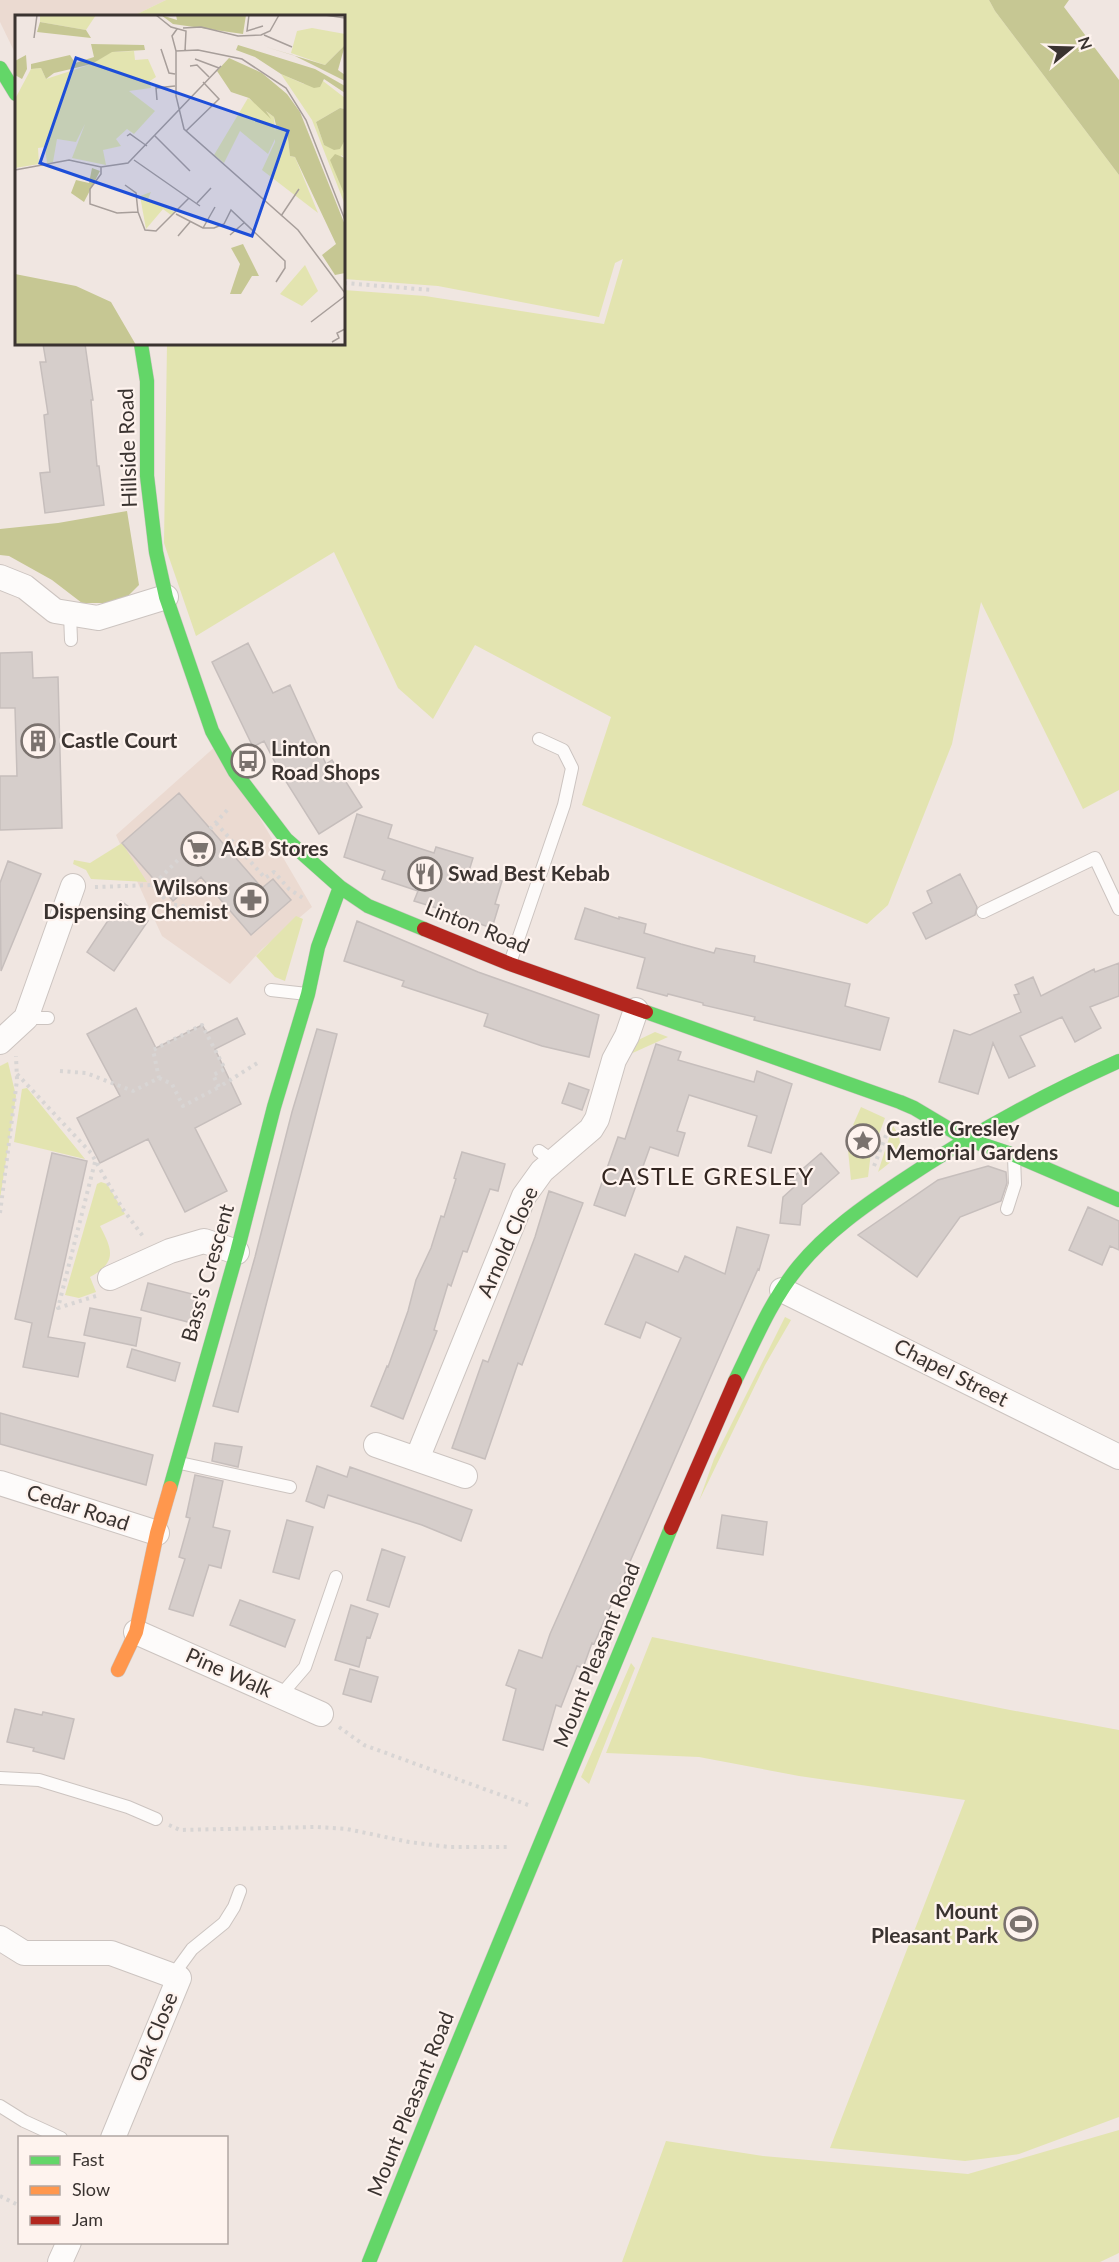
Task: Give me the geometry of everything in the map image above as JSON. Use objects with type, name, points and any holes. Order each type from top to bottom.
[{"type":"street","points":[[0,68],[15,92]]},
{"type":"street","name":"Hillside Road","points":[[141,345],[147,381],[147,476],[156,552]]},
{"type":"street","name":"Linton Road","points":[[156,552],[166,597],[212,731],[235,772],[286,839],[340,887],[368,906],[510,964],[900,1102],[966,1139],[1014,1155],[1119,1200]]},
{"type":"street","points":[[0,577],[25,587],[55,611],[98,618],[166,597]]},
{"type":"street","points":[[2,1040],[37,1018],[73,886]]},
{"type":"street","name":"Bass's Crescent","points":[[118,1670],[136,1632],[157,1533],[237,1252],[274,1107],[308,994],[318,947],[340,887]]},
{"type":"street","name":"Arnold Close","points":[[417,1459],[524,1196],[542,1171],[546,1156],[591,1129],[597,1119],[614,1060],[627,1036],[636,1010]]},
{"type":"street","name":"Mount Pleasant Road","points":[[369,2262],[725,1400],[782,1290],[815,1247],[870,1203],[966,1139],[1044,1095],[1119,1061]]},
{"type":"street","points":[[110,1278],[159,1256],[204,1242],[237,1252]]},
{"type":"street","name":"Chapel Street","points":[[782,1290],[1119,1457]]},
{"type":"street","points":[[376,1445],[465,1476]]},
{"type":"street","name":"Cedar Road","points":[[0,1483],[157,1533]]},
{"type":"street","name":"Pine Walk","points":[[136,1632],[321,1714]]},
{"type":"street","name":"Oak Close","points":[[0,1938],[24,1953],[111,1953],[179,1977],[113,2136]]},
{"type":"street","points":[[60,2262],[68,2244]]},
{"type":"lane","points":[[70,614],[70,640]]},
{"type":"lane","points":[[510,964],[564,805],[572,768],[563,750],[539,739]]},
{"type":"lane","points":[[983,912],[1095,858],[1119,909]]},
{"type":"lane","points":[[271,990],[308,994]]},
{"type":"lane","points":[[1007,1209],[1015,1184],[1014,1155]]},
{"type":"lane","points":[[178,1462],[290,1487]]},
{"type":"lane","points":[[280,1696],[305,1667],[336,1577]]},
{"type":"lane","points":[[0,1778],[39,1780],[128,1807],[156,1819]]},
{"type":"lane","points":[[173,1976],[192,1949],[224,1923],[240,1891]]},
{"type":"lane","points":[[0,2106],[24,2121],[57,2136]]},
{"type":"path","points":[[345,283],[430,290]]},
{"type":"path","points":[[216,822],[265,878],[274,872],[289,889],[330,917]]},
{"type":"path","points":[[73,886],[106,888],[153,885],[179,859]]},
{"type":"path","points":[[153,885],[169,904],[194,908]]},
{"type":"path","points":[[159,1078],[153,1050],[202,1025],[225,1069],[213,1075],[219,1087]]},
{"type":"path","points":[[0,1213],[17,1074],[17,1057],[2,1040]]},
{"type":"path","points":[[60,1071],[86,1072],[133,1090],[159,1078],[172,1084],[183,1106],[268,1057]]},
{"type":"path","points":[[17,1074],[91,1154],[122,1208],[159,1256]]},
{"type":"path","points":[[870,1203],[873,1169],[900,1102]]},
{"type":"path","points":[[866,1144],[881,1147]]},
{"type":"path","points":[[95,1161],[58,1308],[105,1293],[110,1278]]},
{"type":"path","points":[[321,1714],[364,1745],[520,1803],[555,1811]]},
{"type":"path","points":[[156,1819],[180,1830],[316,1827],[374,1833],[409,1842],[449,1847],[540,1847]]},
{"type":"path","points":[[0,2196],[18,2205]]},
{"type":"shaded area","points":[[0,0],[166,0],[135,15],[15,15],[15,53],[0,22]]},
{"type":"shaded area","points":[[217,745],[312,907],[262,949],[230,984],[162,936],[116,835]]},
{"type":"green space","points":[[166,0],[989,0],[1119,175],[1119,790],[1083,809],[981,602],[952,744],[888,905],[867,924],[582,805],[611,717],[475,645],[433,719],[398,688],[334,552],[196,636],[164,543],[167,345],[345,345],[345,290],[425,296],[604,324],[623,259],[615,263],[599,317],[438,286],[345,279],[345,15],[135,15]]},
{"type":"green space","points":[[989,0],[1069,0],[1064,7],[1119,80],[1119,175],[995,11]]},
{"type":"green space","points":[[127,511],[139,585],[121,603],[82,603],[52,580],[9,556],[0,555],[0,529],[58,523]]},
{"type":"green space","points":[[122,843],[147,882],[91,879],[86,870],[73,864],[74,860],[90,863]]},
{"type":"green space","points":[[296,916],[303,919],[285,981],[275,977],[256,956]]},
{"type":"green space","points":[[655,1032],[668,1037],[626,1056],[634,1042]]},
{"type":"green space","points":[[8,1062],[16,1096],[0,1199],[0,1066]]},
{"type":"green space","points":[[27,1088],[85,1159],[14,1142],[22,1089]]},
{"type":"green space","points":[[861,1107],[885,1118],[878,1137],[866,1134],[853,1125]]},
{"type":"green space","points":[[893,1126],[898,1134],[900,1147],[894,1158],[878,1172]]},
{"type":"green space","points":[[848,1150],[871,1152],[868,1177],[851,1180]]},
{"type":"green space","points":[[101,1182],[107,1184],[125,1214],[100,1226],[110,1254],[105,1266],[90,1277],[96,1292],[79,1298],[65,1295],[97,1184]]},
{"type":"green space","points":[[785,1317],[791,1320],[765,1365],[699,1501],[714,1459]]},
{"type":"green space","points":[[652,1637],[1119,1730],[1119,2117],[1019,2154],[965,2161],[830,2148],[965,1800],[799,1776],[699,1757],[606,1753]]},
{"type":"green space","points":[[631,1663],[635,1668],[589,1784],[581,1777]]},
{"type":"green space","points":[[1119,2130],[1119,2253],[1100,2262],[622,2262],[666,2141],[763,2156],[968,2174]]},
{"type":"building","points":[[43,345],[85,345],[93,400],[91,400],[97,466],[99,466],[104,505],[45,513],[40,473],[50,472],[44,415],[48,414],[40,362],[46,362]]},
{"type":"building","points":[[248,643],[273,693],[290,685],[326,764],[332,760],[362,807],[319,834],[280,772],[264,741],[253,747],[212,662]]},
{"type":"building","name":"Castle Court","points":[[32,652],[33,678],[58,677],[62,828],[0,830],[0,776],[17,776],[15,708],[0,708],[0,653]]},
{"type":"building","points":[[179,793],[262,888],[273,879],[291,900],[251,935],[201,877],[173,901],[122,843]]},
{"type":"building","points":[[357,814],[392,825],[388,838],[434,853],[436,847],[473,858],[469,871],[502,881],[495,904],[499,905],[492,928],[465,919],[466,917],[414,901],[418,891],[382,879],[385,871],[344,857]]},
{"type":"building","points":[[8,861],[41,874],[1,971],[0,883]]},
{"type":"building","points":[[960,874],[977,907],[975,915],[926,939],[913,913],[932,903],[927,891]]},
{"type":"building","points":[[121,901],[148,921],[114,971],[87,952]]},
{"type":"building","points":[[585,908],[619,919],[619,917],[646,924],[644,933],[681,944],[714,953],[716,948],[755,956],[754,962],[850,984],[845,1006],[889,1018],[880,1050],[754,1020],[755,1017],[637,988],[645,958],[575,939]]},
{"type":"building","points":[[357,921],[478,972],[599,1015],[589,1057],[542,1046],[484,1026],[488,1014],[402,986],[404,981],[344,961]]},
{"type":"building","points":[[1119,963],[1119,996],[1090,1007],[1101,1028],[1075,1042],[1062,1017],[1020,1036],[1035,1066],[1009,1078],[993,1043],[978,1094],[939,1082],[954,1030],[970,1035],[1021,1012],[1014,995],[1019,994],[1015,985],[1033,977],[1041,996],[1094,969],[1095,972]]},
{"type":"building","points":[[136,1008],[156,1048],[202,1025],[207,1033],[237,1018],[245,1034],[215,1049],[241,1104],[195,1128],[227,1191],[185,1212],[148,1139],[100,1163],[77,1118],[120,1096],[87,1034]]},
{"type":"building","points":[[317,1029],[337,1034],[238,1412],[213,1406],[255,1257],[292,1112]]},
{"type":"building","points":[[656,1044],[681,1052],[678,1060],[754,1082],[757,1071],[792,1084],[771,1153],[748,1146],[757,1116],[689,1095],[677,1131],[685,1133],[678,1156],[650,1147],[625,1216],[594,1205],[618,1137],[625,1139]]},
{"type":"building","points":[[569,1083],[589,1090],[582,1110],[562,1103]]},
{"type":"building","points":[[462,1152],[505,1164],[498,1191],[490,1189],[467,1252],[463,1251],[451,1286],[448,1284],[434,1330],[437,1331],[403,1419],[371,1406],[408,1311],[416,1280],[431,1248],[441,1216],[444,1217]]},
{"type":"building","points":[[52,1153],[87,1161],[48,1337],[85,1343],[78,1377],[23,1367],[32,1323],[15,1319]]},
{"type":"building","points":[[821,1153],[839,1173],[802,1205],[800,1225],[780,1223],[783,1197],[794,1187],[790,1180]]},
{"type":"building","points":[[988,1166],[1006,1172],[1007,1183],[1001,1201],[960,1217],[917,1277],[858,1235],[938,1180]]},
{"type":"building","points":[[549,1191],[583,1203],[522,1365],[518,1363],[485,1459],[452,1448],[483,1360],[488,1362],[535,1237]]},
{"type":"building","points":[[1088,1207],[1119,1221],[1119,1250],[1110,1246],[1102,1265],[1069,1250]]},
{"type":"building","points":[[737,1227],[769,1235],[759,1270],[594,1644],[592,1643],[583,1668],[577,1666],[561,1707],[556,1705],[543,1750],[503,1740],[516,1689],[506,1685],[519,1650],[542,1658],[550,1634],[681,1338],[646,1322],[640,1338],[605,1324],[635,1254],[678,1272],[685,1256],[725,1274]]},
{"type":"building","points":[[148,1283],[200,1296],[192,1323],[141,1310]]},
{"type":"building","points":[[90,1308],[141,1318],[136,1346],[84,1335]]},
{"type":"building","points":[[132,1349],[180,1363],[175,1381],[127,1367]]},
{"type":"building","points":[[0,1413],[153,1455],[146,1485],[0,1444]]},
{"type":"building","points":[[215,1443],[242,1447],[238,1467],[212,1461]]},
{"type":"building","points":[[317,1466],[347,1477],[350,1467],[472,1510],[461,1541],[422,1525],[328,1495],[324,1508],[306,1501]]},
{"type":"building","points":[[195,1475],[223,1481],[213,1527],[230,1531],[221,1568],[209,1565],[193,1616],[169,1609],[185,1559],[179,1557],[190,1518],[186,1517]]},
{"type":"building","points":[[722,1515],[767,1522],[763,1555],[717,1548]]},
{"type":"building","points":[[287,1520],[313,1527],[299,1579],[273,1572]]},
{"type":"building","points":[[382,1549],[405,1557],[389,1607],[367,1600]]},
{"type":"building","points":[[240,1600],[295,1620],[285,1647],[230,1625]]},
{"type":"building","points":[[351,1605],[378,1614],[370,1638],[367,1637],[359,1667],[335,1660]]},
{"type":"building","points":[[350,1669],[378,1677],[371,1702],[343,1694]]},
{"type":"building","points":[[15,1709],[74,1719],[64,1759],[33,1751],[34,1748],[7,1742]]},
{"type":"traffic: fast","points":[[0,68],[15,92]]},
{"type":"traffic: fast","points":[[141,345],[147,381],[147,476],[156,552],[166,597],[212,731],[235,772],[286,839],[340,887],[368,906],[424,929]]},
{"type":"traffic: fast","points":[[170,1488],[237,1252],[274,1107],[308,994],[318,947],[340,887]]},
{"type":"traffic: fast","points":[[646,1012],[900,1102],[966,1139],[1014,1155],[1119,1200]]},
{"type":"traffic: fast","points":[[735,1381],[764,1322],[789,1279],[810,1254],[846,1220],[926,1165],[980,1132],[1119,1061]]},
{"type":"traffic: fast","points":[[369,2262],[671,1528]]},
{"type":"traffic: slow","points":[[118,1670],[136,1632],[157,1533],[170,1488]]},
{"type":"traffic: jam","points":[[424,929],[510,964],[646,1012]]},
{"type":"traffic: jam","points":[[671,1528],[735,1381]]},
{"type":"place","name":"Castle Court","points":[[38,741]]},
{"type":"place","name":"Linton Road Shops","points":[[248,761]]},
{"type":"place","name":"A&B Stores","points":[[198,849]]},
{"type":"place","name":"Swad Best Kebab","points":[[425,874]]},
{"type":"place","name":"Wilsons Dispensing Chemist","points":[[251,900]]},
{"type":"place","name":"Castle Gresley Memorial Gardens","points":[[863,1141]]},
{"type":"place","name":"Mount Pleasant Park","points":[[1021,1924]]},
{"type":"district","name":"CASTLE GRESLEY","points":[[708,1177]]}]
